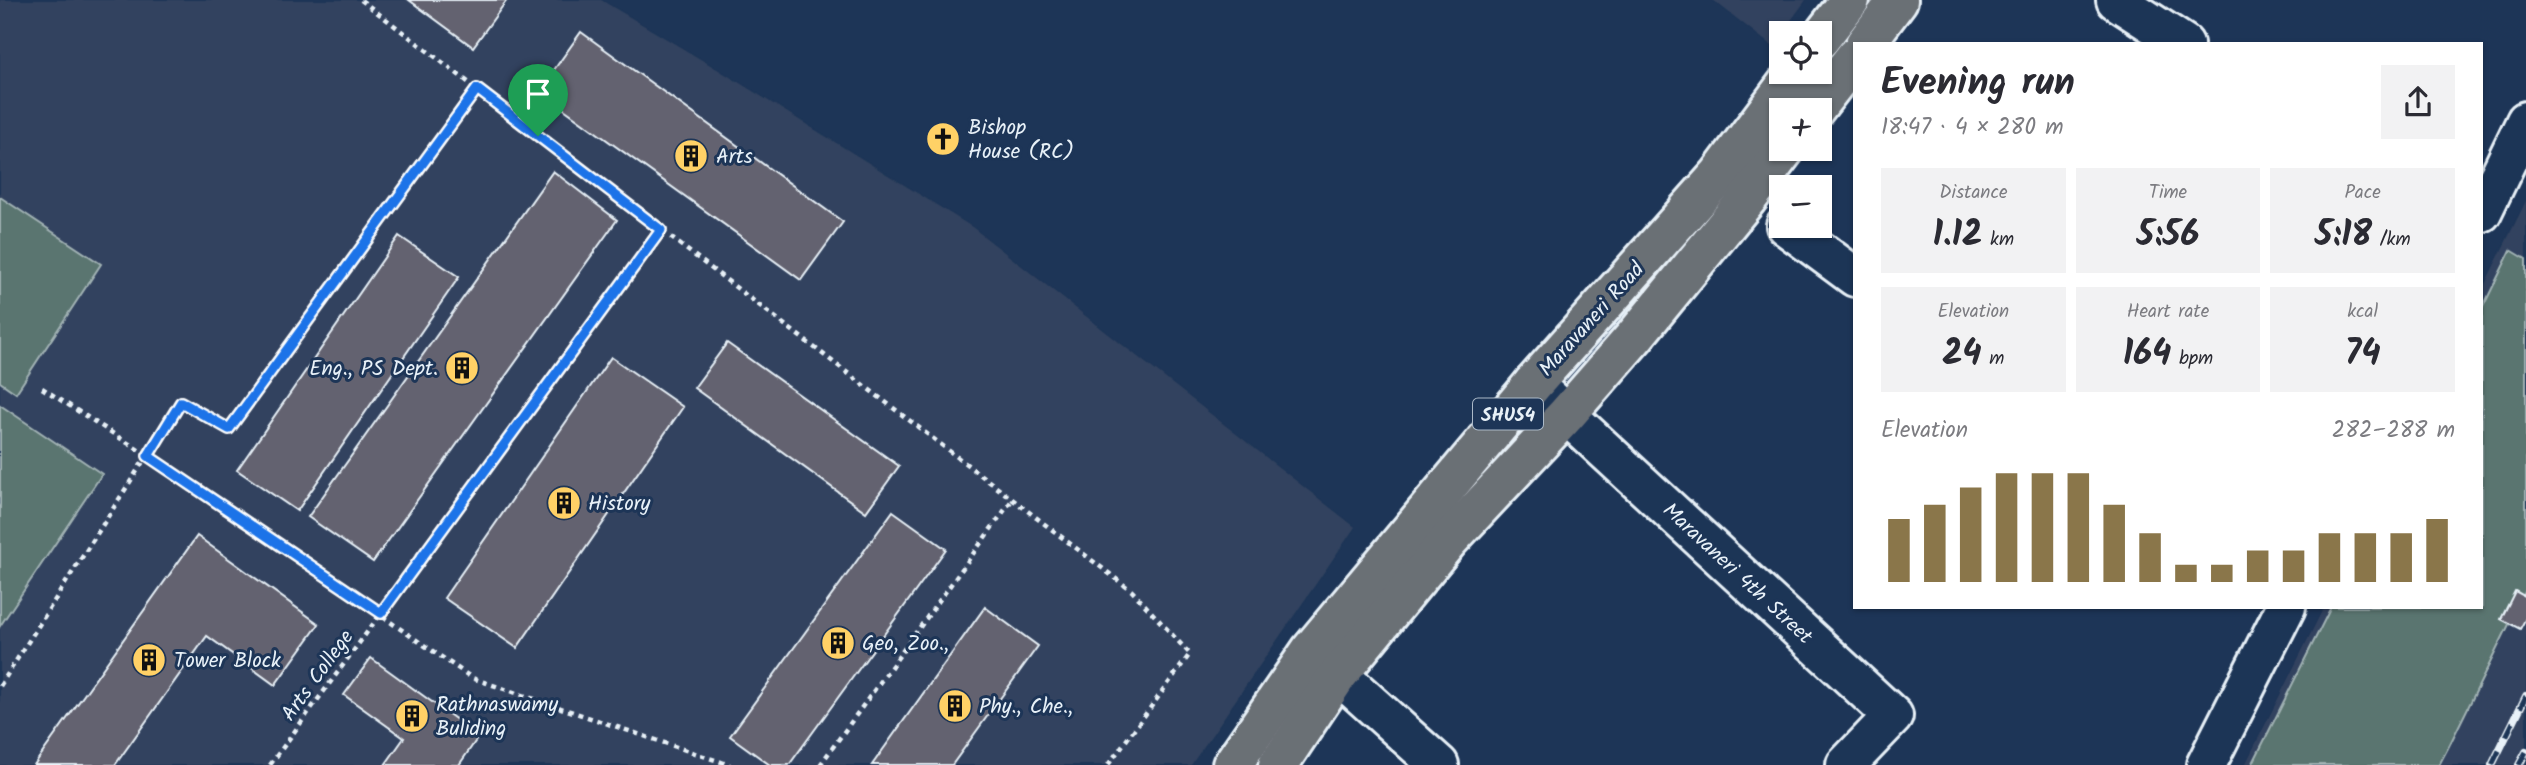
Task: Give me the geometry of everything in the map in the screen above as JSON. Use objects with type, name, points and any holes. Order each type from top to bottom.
[{"type":"main road","points":[[1832,23],[1850,0]]},
{"type":"main road","points":[[1866,42],[1898,0]]},
{"type":"main road","points":[[1823,98],[1853,60]]},
{"type":"main road","name":"Maravaneri Road","points":[[1278,765],[1324,662],[1533,384],[1719,175],[1787,84]]},
{"type":"main road","name":"Maravaneri Road","points":[[1232,765],[1324,662],[1448,540],[1566,415],[1776,161]]},
{"type":"street","points":[[2116,0],[2181,42]]},
{"type":"street","points":[[2483,210],[2526,121]]},
{"type":"street","points":[[1719,175],[1769,213]]},
{"type":"street","points":[[1802,238],[1853,276]]},
{"type":"street","name":"Maravaneri 4th Street","points":[[1533,384],[1893,716],[1846,765]]},
{"type":"street","points":[[2206,765],[2285,609]]},
{"type":"street","points":[[1324,662],[1439,765]]},
{"type":"path","points":[[361,0],[1132,591],[1190,654],[1108,765]]},
{"type":"path","points":[[0,686],[181,402],[229,429],[477,89]]},
{"type":"path","name":"Arts College","points":[[270,765],[661,230]]},
{"type":"path","points":[[41,388],[148,456],[381,613],[472,678],[730,765]]},
{"type":"path","points":[[820,765],[1013,499]]},
{"type":"shaded area","points":[[0,0],[601,0],[972,227],[1355,527],[1191,765],[0,765]]},
{"type":"shaded area","points":[[1713,0],[1806,0],[1790,21],[1769,21],[1769,44]]},
{"type":"shaded area","points":[[2526,201],[2526,765],[2245,765],[2323,609],[2483,609],[2483,288]]},
{"type":"green space","points":[[0,197],[101,264],[16,393],[0,382]]},
{"type":"green space","points":[[2511,250],[2526,259],[2526,590],[2448,748],[2439,765],[2252,765],[2330,609],[2483,609],[2483,307]]},
{"type":"green space","points":[[0,405],[102,474],[0,626]]},
{"type":"building","points":[[409,0],[507,0],[473,47]]},
{"type":"building","name":"Arts","points":[[581,32],[843,222],[801,280],[539,91]]},
{"type":"building","name":"Eng., PS Dept.","points":[[553,171],[617,220],[373,562],[308,517]]},
{"type":"building","points":[[399,236],[459,277],[297,511],[237,470]]},
{"type":"building","points":[[727,343],[899,466],[866,512],[694,388]]},
{"type":"building","name":"History","points":[[611,357],[683,407],[517,648],[444,598]]},
{"type":"building","name":"Geo, Zoo.,","points":[[893,511],[946,549],[789,765],[770,765],[730,736]]},
{"type":"building","name":"Tower Block","points":[[197,536],[319,624],[275,685],[207,636],[115,765],[34,765]]},
{"type":"building","points":[[2515,591],[2526,597],[2526,618],[2520,629],[2501,619]]},
{"type":"building","name":"Phy., Che.,","points":[[985,607],[1038,646],[952,765],[872,765]]},
{"type":"building","name":"Rathnaswamy Buliding","points":[[371,658],[479,736],[459,765],[385,765],[404,738],[344,695]]},
{"type":"railway","points":[[2492,765],[2526,696]]},
{"type":"railway","points":[[2519,765],[2526,752]]},
{"type":"place","name":"Bishop House (RC)","points":[[943,139]]},
{"type":"place","name":"Arts","points":[[691,156]]},
{"type":"place","name":"Eng., PS Dept.","points":[[462,368]]},
{"type":"place","name":"History","points":[[564,503]]},
{"type":"place","name":"Geo, Zoo.,","points":[[838,643]]},
{"type":"place","name":"Tower Block","points":[[149,660]]},
{"type":"place","name":"Phy., Che.,","points":[[955,706]]},
{"type":"place","name":"Rathnaswamy Buliding","points":[[412,716]]},
{"type":"route","points":[[477,89],[538,136],[661,230],[381,613],[148,456],[181,402],[229,429],[477,89]]}]
